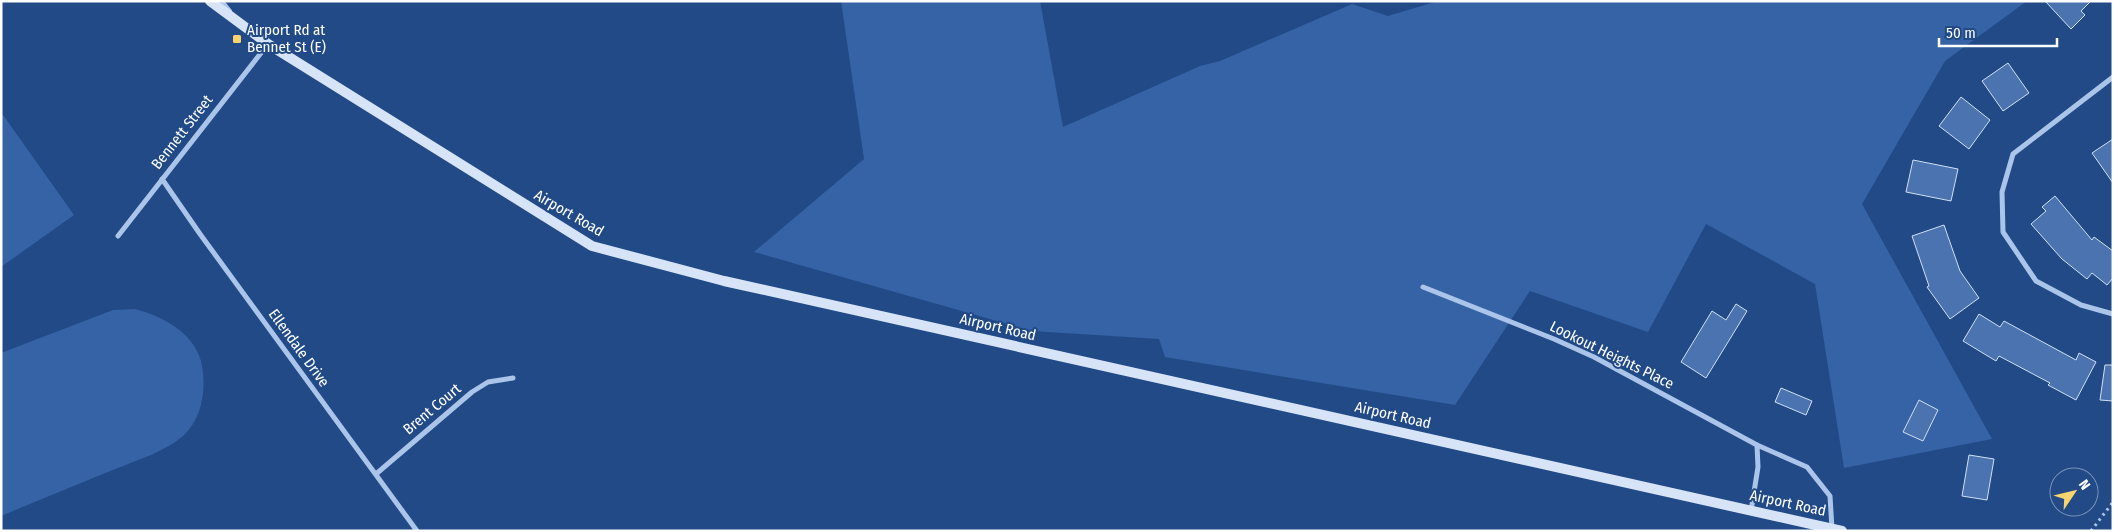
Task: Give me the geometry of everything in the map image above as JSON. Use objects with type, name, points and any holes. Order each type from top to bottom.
[{"type":"main road","name":"Airport Road","points":[[210,1],[268,44],[592,246],[724,281],[1837,530]]},
{"type":"street","name":"Bennett Street","points":[[118,236],[268,44]]},
{"type":"street","points":[[2113,77],[2013,154],[2002,192],[2003,232],[2036,281],[2081,305],[2113,314]]},
{"type":"street","name":"Ellendale Drive","points":[[162,178],[200,234],[417,531]]},
{"type":"street","name":"Lookout Heights Place","points":[[1423,287],[1554,339],[1594,357],[1757,445],[1807,467],[1830,496],[1837,530]]},
{"type":"street","name":"Brent Court","points":[[376,474],[472,392],[488,382],[512,378]]},
{"type":"street","points":[[1751,511],[1758,467],[1757,445]]},
{"type":"lane","points":[[222,1],[237,21]]},
{"type":"path","points":[[2091,531],[2113,502]]},
{"type":"shaded area","points":[[841,1],[1040,1],[1063,127],[1200,66],[1220,61],[1352,4],[1388,16],[1438,1],[2027,1],[1945,61],[1862,204],[1992,439],[1844,468],[1815,284],[1706,224],[1648,332],[1530,291],[1455,405],[1165,357],[1159,339],[1032,331],[754,252],[864,159]]},
{"type":"shaded area","points":[[1,112],[74,215],[1,267]]},
{"type":"shaded area","points":[[135,309],[156,316],[175,327],[184,334],[197,351],[201,361],[204,381],[202,401],[190,429],[176,442],[142,459],[1,516],[1,353],[113,310]]},
{"type":"building","points":[[2045,1],[2091,1],[2081,11],[2085,15],[2071,29]]},
{"type":"building","points":[[2008,63],[2029,93],[2003,111],[1982,81]]},
{"type":"building","points":[[1961,97],[1990,120],[1969,149],[1939,126]]},
{"type":"building","points":[[2113,139],[2113,183],[2092,153]]},
{"type":"building","points":[[1913,160],[1958,169],[1951,201],[1906,192]]},
{"type":"building","points":[[2055,196],[2092,240],[2094,237],[2113,251],[2113,278],[2107,285],[2092,273],[2087,279],[2062,259],[2031,224],[2046,211],[2042,207]]},
{"type":"building","points":[[1944,225],[1960,271],[1979,298],[1950,319],[1927,287],[1929,286],[1912,236]]},
{"type":"building","points":[[1736,304],[1747,311],[1706,378],[1681,362],[1712,311],[1726,320]]},
{"type":"building","points":[[1979,314],[2000,327],[2004,321],[2076,360],[2079,353],[2096,362],[2076,400],[2048,385],[2050,383],[1999,356],[1996,361],[1963,341]]},
{"type":"building","points":[[2105,365],[2113,365],[2113,401],[2100,400]]},
{"type":"building","points":[[1781,388],[1812,401],[1806,415],[1775,402]]},
{"type":"building","points":[[1919,400],[1938,410],[1923,441],[1903,432]]},
{"type":"building","points":[[1969,455],[1994,459],[1987,500],[1962,496]]},
{"type":"place","name":"Airport Rd at Bennet St (E)","points":[[237,39]]}]
